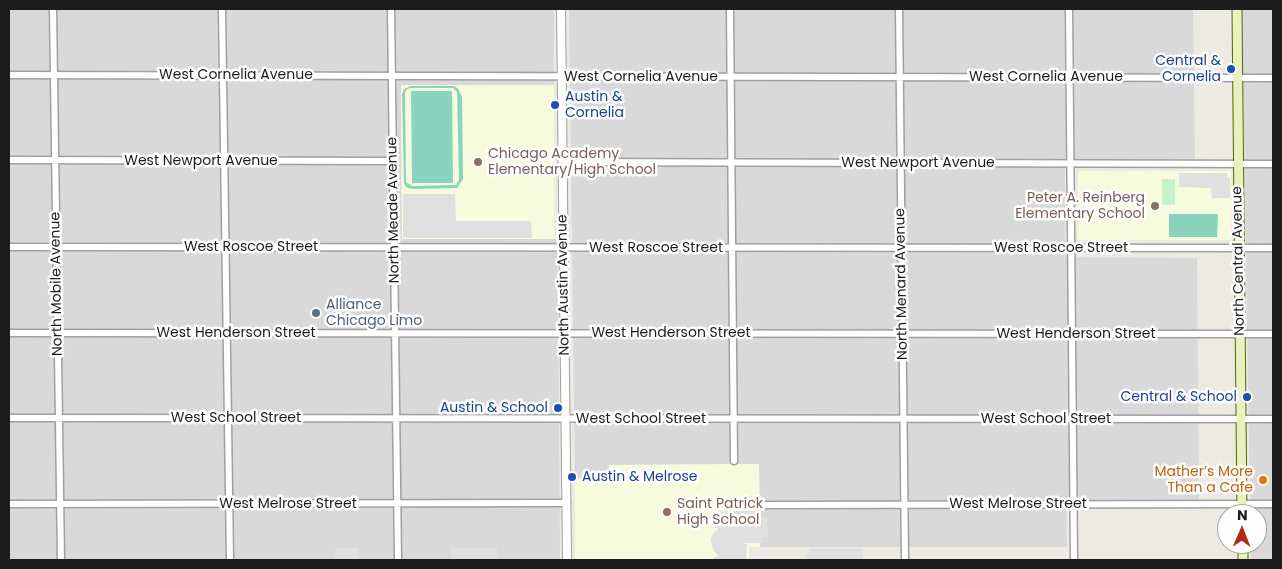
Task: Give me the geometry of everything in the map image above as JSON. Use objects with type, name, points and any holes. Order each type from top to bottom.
[{"type":"main road","name":"North Central Avenue","points":[[1236,9],[1242,504]]},
{"type":"street","name":"North Mobile Avenue","points":[[53,9],[61,560]]},
{"type":"street","points":[[222,9],[230,560]]},
{"type":"street","name":"North Meade Avenue","points":[[391,9],[398,560]]},
{"type":"street","name":"North Austin Avenue","points":[[561,9],[567,560]]},
{"type":"street","points":[[730,9],[734,461]]},
{"type":"street","name":"North Menard Avenue","points":[[899,9],[905,560]]},
{"type":"street","points":[[1069,9],[1074,560]]},
{"type":"street","name":"West Cornelia Avenue","points":[[9,75],[1273,78]]},
{"type":"street","name":"West Newport Avenue","points":[[9,160],[393,161]]},
{"type":"street","name":"West Newport Avenue","points":[[562,162],[1273,164]]},
{"type":"street","name":"West Roscoe Street","points":[[9,247],[1273,248]]},
{"type":"street","name":"West Henderson Street","points":[[9,333],[1273,334]]},
{"type":"street","name":"West School Street","points":[[9,418],[1273,419]]},
{"type":"street","name":"West Melrose Street","points":[[9,504],[566,503]]},
{"type":"street","name":"West Melrose Street","points":[[763,505],[1217,504]]},
{"type":"shaded area","points":[[9,9],[554,9],[554,85],[401,85],[402,239],[558,239],[560,560],[9,560]]},
{"type":"shaded area","points":[[569,9],[1193,9],[1195,160],[1065,159],[1065,257],[1197,258],[1199,500],[1066,500],[1067,547],[760,547],[759,464],[609,465],[609,479],[575,479]]},
{"type":"shaded area","points":[[1242,9],[1273,9],[1273,560],[1251,560],[1251,554],[1267,554],[1267,504],[1250,504]]},
{"type":"shaded area","name":"Chicago Academy Elementary/High School","points":[[401,85],[554,85],[554,239],[402,239]]},
{"type":"shaded area","name":"Peter A. Reinberg Elementary School","points":[[1078,171],[1231,171],[1231,240],[1078,240]]},
{"type":"shaded area","points":[[1179,173],[1227,173],[1227,177],[1230,178],[1230,198],[1212,198],[1211,188],[1179,187]]},
{"type":"shaded area","points":[[403,194],[455,194],[456,221],[531,221],[532,238],[403,238]]},
{"type":"shaded area","name":"Saint Patrick High School","points":[[759,464],[760,547],[749,547],[749,560],[575,560],[575,479],[608,479],[609,465]]},
{"type":"shaded area","points":[[720,511],[759,511],[760,517],[767,517],[768,537],[762,538],[762,543],[741,543],[747,544],[746,559],[714,560],[714,557],[719,556],[713,550],[711,540],[713,533],[719,529],[714,527],[714,523],[718,523],[720,520]]},
{"type":"shaded area","points":[[358,548],[359,560],[335,560],[335,549]]},
{"type":"shaded area","points":[[451,548],[497,548],[497,560],[451,560]]},
{"type":"shaded area","points":[[809,549],[863,549],[863,560],[806,560]]},
{"type":"green space","points":[[411,86],[453,86],[458,89],[462,96],[463,179],[457,188],[412,189],[406,187],[404,183],[402,94],[404,89]],"holes":[[[410,88],[453,88],[457,92],[459,180],[456,185],[412,186],[406,182],[406,90]]]},
{"type":"green space","points":[[411,91],[452,91],[453,183],[412,183]]},
{"type":"green space","points":[[1162,179],[1175,179],[1175,205],[1162,205]]},
{"type":"green space","points":[[1169,214],[1218,214],[1217,237],[1169,237]]},
{"type":"place","name":"Central & Cornelia","points":[[1231,69]]},
{"type":"place","name":"Austin & Cornelia","points":[[555,105]]},
{"type":"place","name":"Chicago Academy Elementary/High School","points":[[478,162]]},
{"type":"place","name":"Peter A. Reinberg Elementary School","points":[[1155,206]]},
{"type":"place","name":"Alliance Chicago Limo","points":[[316,313]]},
{"type":"place","name":"Central & School","points":[[1247,397]]},
{"type":"place","name":"Austin & School","points":[[558,408]]},
{"type":"place","name":"Austin & Melrose","points":[[572,477]]},
{"type":"place","name":"Mather’s More Than a Cafe","points":[[1263,480]]},
{"type":"place","name":"Saint Patrick High School","points":[[667,512]]}]
